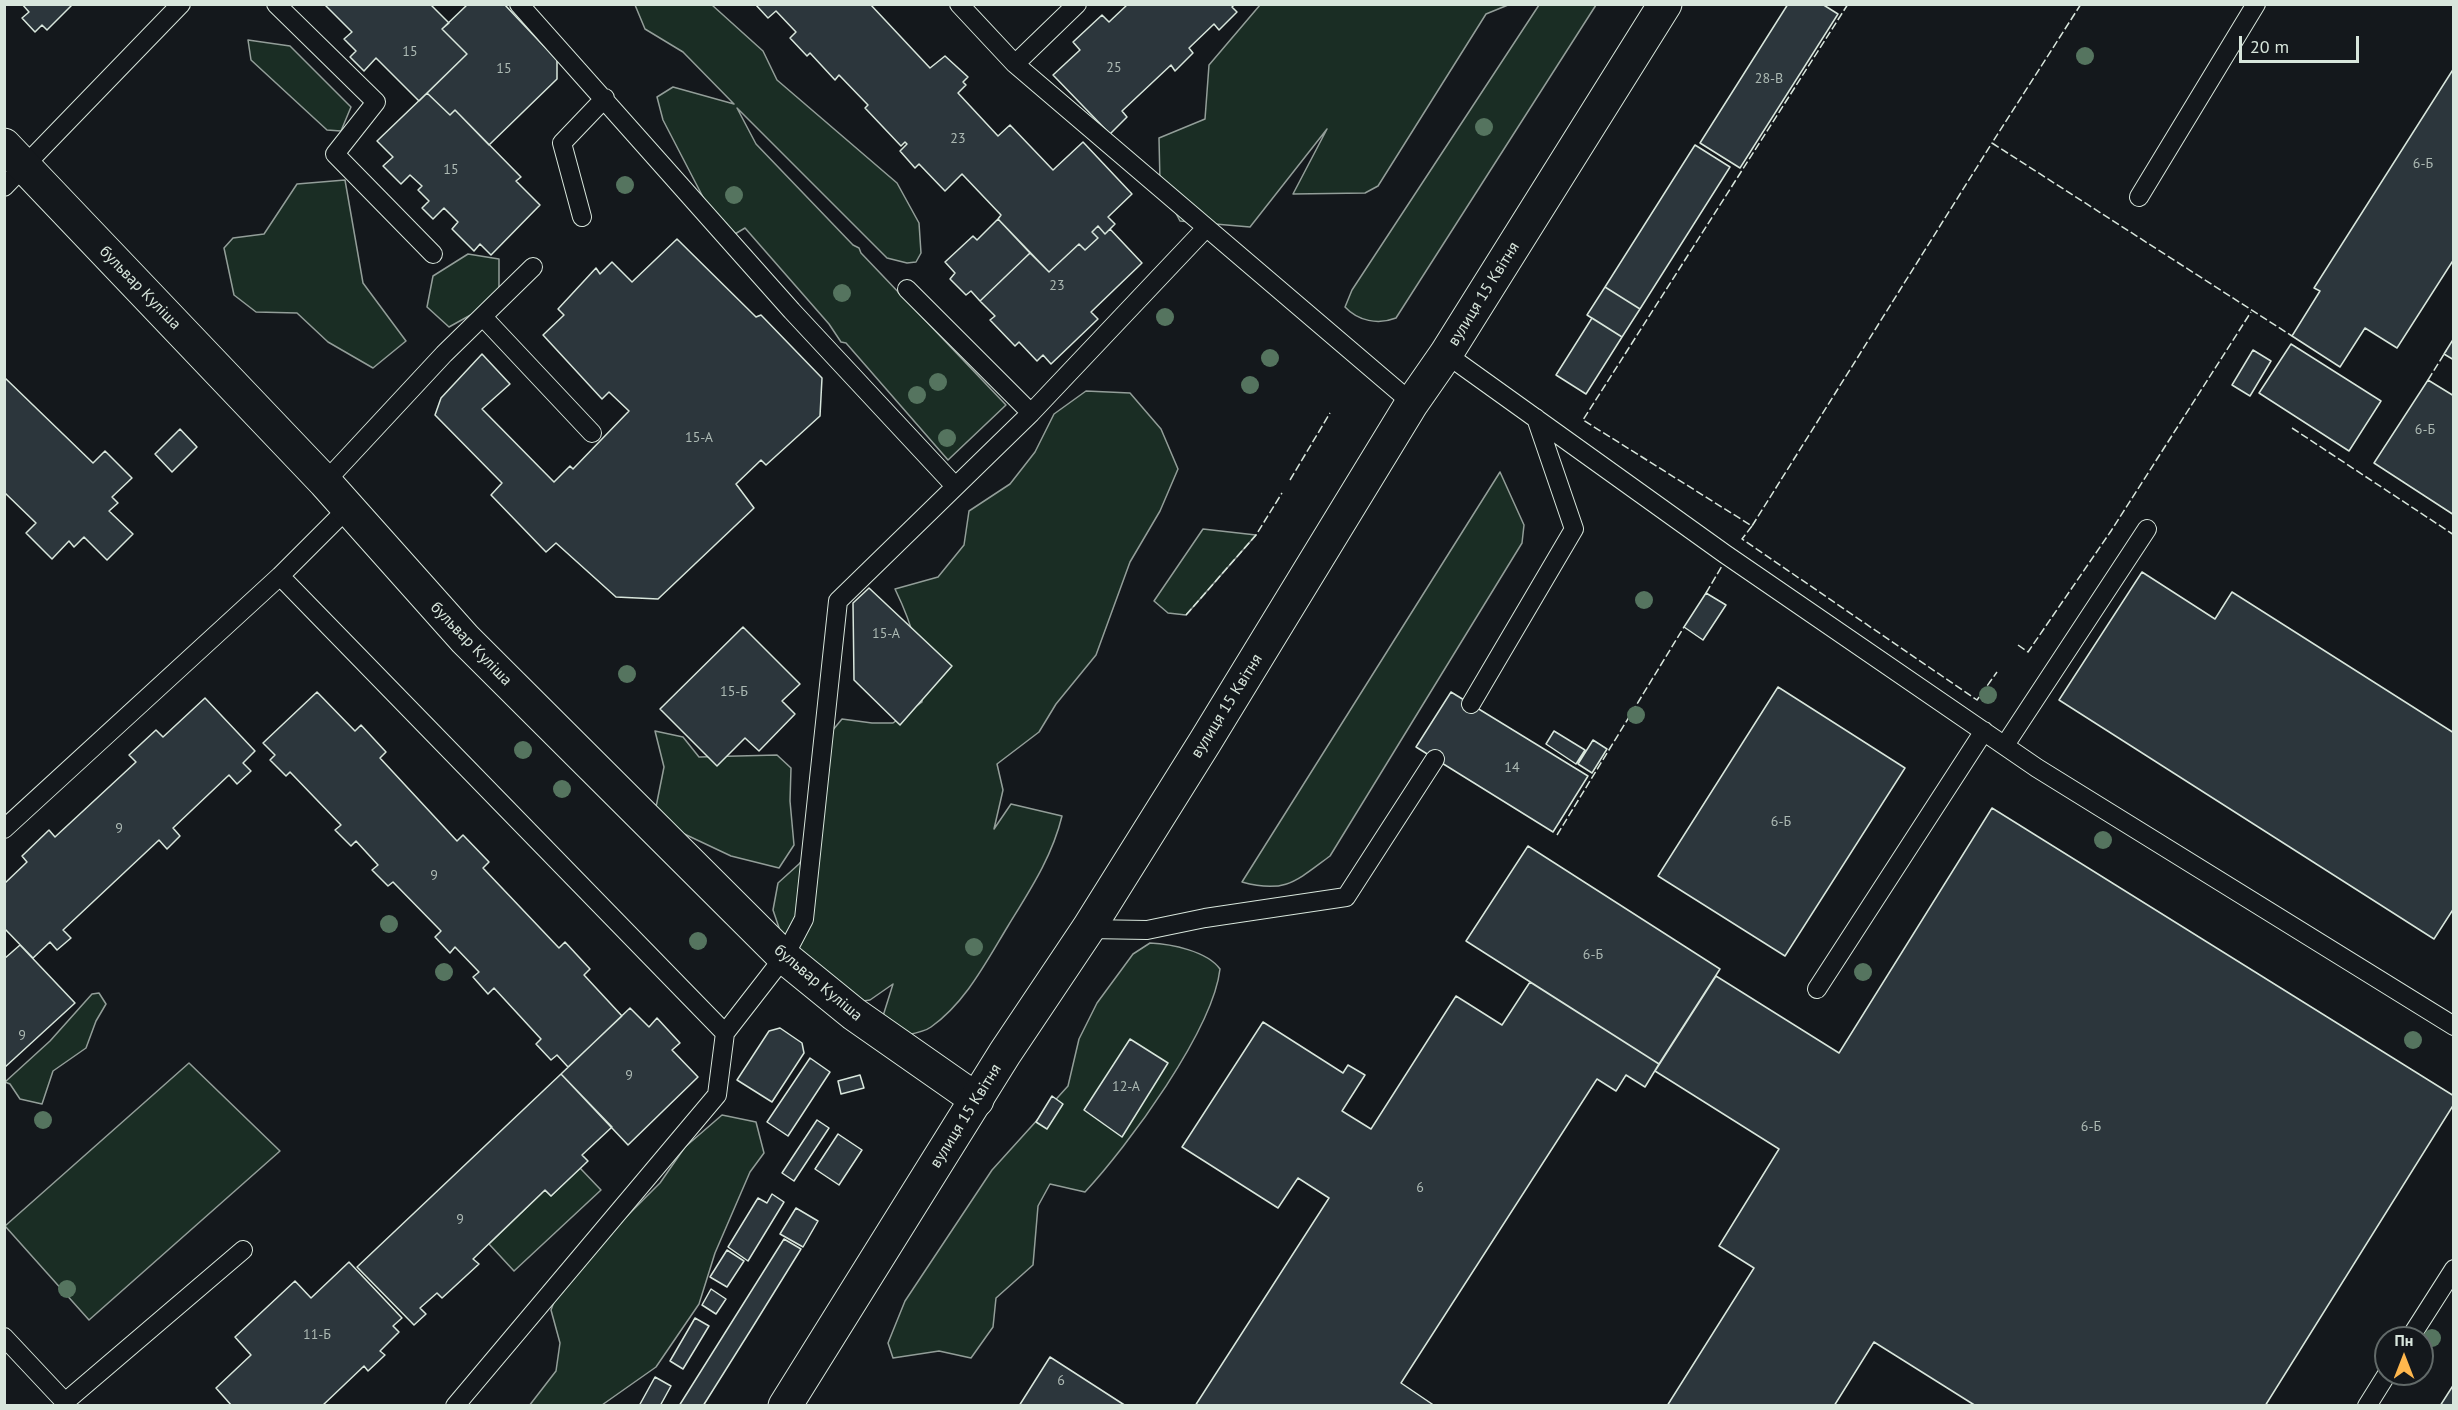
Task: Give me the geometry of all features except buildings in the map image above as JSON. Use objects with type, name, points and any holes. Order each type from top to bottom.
[{"type":"main road","name":"вулиця 15 Квітня","points":[[785,1406],[1005,1053],[1088,928],[1412,403],[1446,354],[1665,4]]},
{"type":"main road","name":"бульвар Куліша","points":[[11,166],[325,482],[465,639],[784,957],[854,1014],[977,1100]]},
{"type":"lane","points":[[11,166],[182,4]]},
{"type":"lane","points":[[276,4],[376,102],[335,154],[433,254]]},
{"type":"lane","points":[[519,4],[605,98],[792,311],[956,486]]},
{"type":"lane","points":[[959,4],[1015,64],[1412,403]]},
{"type":"lane","points":[[1015,64],[1077,4]]},
{"type":"lane","points":[[2139,197],[2256,4]]},
{"type":"lane","points":[[582,217],[562,143],[605,98]]},
{"type":"lane","points":[[455,1406],[717,1095],[725,1033],[784,957],[804,918],[838,600],[1031,413],[1206,228]]},
{"type":"lane","points":[[325,482],[444,354],[533,267]]},
{"type":"lane","points":[[907,289],[1031,413]]},
{"type":"lane","points":[[483,317],[592,433]]},
{"type":"lane","points":[[1446,354],[1725,554],[1984,731],[2454,1026]]},
{"type":"lane","points":[[1471,704],[1574,529],[1536,418]]},
{"type":"lane","points":[[4,829],[280,576],[348,508]]},
{"type":"lane","points":[[2005,745],[2147,529]]},
{"type":"lane","points":[[280,576],[725,1033]]},
{"type":"lane","points":[[1817,989],[1984,731]]},
{"type":"lane","points":[[1088,928],[1147,930],[1205,918],[1346,897],[1436,759]]},
{"type":"lane","points":[[4,1337],[65,1402],[243,1250]]},
{"type":"lane","points":[[2418,1326],[2454,1269]]},
{"type":"lane","points":[[2367,1406],[2380,1386]]},
{"type":"green space","points":[[635,5],[712,5],[763,51],[777,80],[897,183],[919,223],[921,253],[916,262],[907,263],[887,258],[737,108],[756,144],[853,245],[859,248],[861,253],[1006,405],[948,460],[846,343],[841,342],[829,324],[745,228],[735,234],[718,226],[663,120],[657,97],[673,87],[734,104],[683,52],[645,29]]},
{"type":"green space","points":[[1260,5],[1508,5],[1486,14],[1378,186],[1365,193],[1293,194],[1327,129],[1250,227],[1180,221],[1160,183],[1159,138],[1205,119],[1209,65]]},
{"type":"green space","points":[[1539,5],[1596,5],[1396,318],[1375,321],[1356,316],[1345,307],[1352,290]]},
{"type":"green space","points":[[248,40],[290,46],[351,107],[341,131],[327,130],[251,60]]},
{"type":"green space","points":[[345,180],[363,283],[406,341],[373,368],[328,342],[297,313],[256,312],[234,295],[224,248],[233,238],[264,234],[297,184]]},
{"type":"green space","points":[[468,254],[499,259],[499,290],[476,312],[449,327],[427,307],[433,276]]},
{"type":"green space","points":[[1086,391],[1130,393],[1161,429],[1178,469],[1160,511],[1130,562],[1096,655],[1056,704],[1039,732],[997,764],[1003,790],[994,829],[1011,804],[1062,816],[1046,859],[992,953],[965,994],[955,1006],[928,1029],[900,1036],[883,1016],[893,984],[870,1000],[837,1005],[791,963],[773,910],[778,883],[799,864],[814,845],[822,743],[842,719],[893,723],[922,702],[916,644],[895,589],[938,577],[964,545],[969,511],[1010,484],[1035,452],[1054,414]]},
{"type":"green space","points":[[1500,472],[1524,525],[1522,543],[1330,856],[1299,878],[1280,886],[1269,887],[1242,882]]},
{"type":"green space","points":[[1203,529],[1256,535],[1186,615],[1168,613],[1154,601]]},
{"type":"green space","points":[[655,731],[683,737],[699,757],[777,755],[791,768],[790,801],[794,845],[779,868],[731,856],[678,831],[656,807],[664,767]]},
{"type":"green space","points":[[1150,943],[1198,953],[1207,957],[1220,969],[1214,994],[1186,1054],[1145,1117],[1085,1192],[1050,1184],[1038,1206],[1033,1265],[996,1298],[993,1327],[971,1358],[939,1351],[893,1358],[888,1343],[905,1301],[992,1170],[1068,1086],[1079,1039],[1097,1003],[1133,954]]},
{"type":"green space","points":[[99,993],[106,1004],[96,1021],[86,1048],[53,1071],[42,1104],[20,1099],[10,1084],[5,1082],[50,1041],[92,994]]},
{"type":"green space","points":[[189,1063],[280,1151],[89,1320],[5,1226]]},
{"type":"green space","points":[[722,1115],[756,1122],[764,1153],[750,1172],[715,1253],[699,1304],[656,1367],[602,1405],[529,1406],[556,1371],[560,1343],[551,1310],[564,1275],[660,1183],[685,1147]]},
{"type":"green space","points":[[580,1168],[601,1190],[514,1271],[489,1244],[545,1190],[551,1196]]},
{"type":"fence","points":[[1848,4],[1583,420],[1752,526],[1992,143]]},
{"type":"fence","points":[[2081,4],[1992,143],[2292,336]]},
{"type":"fence","points":[[2018,645],[2028,652],[2111,531],[2251,312]]},
{"type":"fence","points":[[2428,380],[2446,351]]},
{"type":"fence","points":[[1290,480],[1330,413]]},
{"type":"fence","points":[[2292,428],[2454,535]]},
{"type":"fence","points":[[1186,615],[1256,535],[1282,493]]},
{"type":"fence","points":[[1752,526],[1742,539],[1977,700],[1997,672]]},
{"type":"fence","points":[[1706,593],[1722,566]]},
{"type":"fence","points":[[1557,835],[1684,627]]}]
